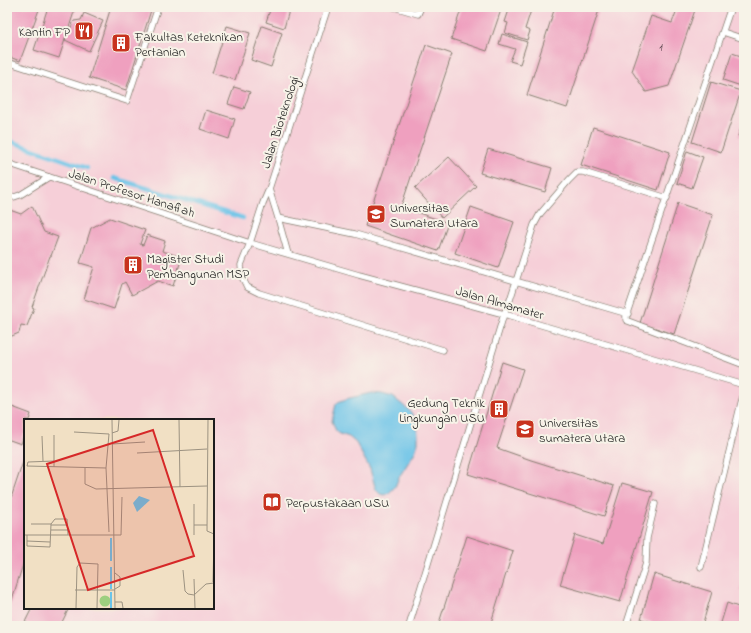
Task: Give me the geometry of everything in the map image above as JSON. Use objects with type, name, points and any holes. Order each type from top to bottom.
[{"type":"lane","points":[[7,62],[127,101],[158,7]]},
{"type":"lane","name":"Jalan Bioteknologi","points":[[328,7],[269,189],[241,265],[242,277],[247,286],[259,293],[443,350]]},
{"type":"lane","points":[[394,7],[418,14],[421,7]]},
{"type":"lane","points":[[732,7],[626,320],[744,364]]},
{"type":"lane","points":[[723,32],[744,39]]},
{"type":"lane","name":"Jalan Profesor Hanafiah","points":[[7,163],[250,243]]},
{"type":"lane","points":[[409,626],[504,314],[534,225],[540,214],[577,172],[583,172],[667,198]]},
{"type":"lane","points":[[7,195],[14,197],[20,195],[49,176]]},
{"type":"lane","points":[[269,189],[288,254]]},
{"type":"lane","points":[[278,218],[355,234],[628,314]]},
{"type":"lane","name":"Jalan Almamater","points":[[250,243],[359,275],[504,314],[744,385]]},
{"type":"lane","points":[[701,567],[744,393]]},
{"type":"lane","points":[[626,626],[646,563],[647,538],[655,504]]},
{"type":"shaded area","name":"Universitas Sumatera Utara","points":[[7,7],[744,7],[744,626],[7,626]]},
{"type":"water","points":[[371,393],[393,397],[410,411],[417,422],[418,443],[415,452],[399,477],[395,487],[389,493],[384,495],[380,494],[376,490],[370,469],[356,443],[349,437],[336,431],[332,421],[336,404],[338,402]]},
{"type":"building","points":[[7,7],[40,7],[20,61],[7,56]]},
{"type":"building","points":[[48,7],[69,7],[75,9],[59,58],[34,50]]},
{"type":"building","name":"Fakultas Keteknikan Pertanian","points":[[111,7],[152,7],[126,90],[89,78]]},
{"type":"building","points":[[271,7],[290,7],[284,28],[266,22]]},
{"type":"building","points":[[462,7],[502,7],[487,51],[451,39]]},
{"type":"building","points":[[510,7],[532,7],[525,29],[530,31],[527,40],[505,33],[508,23],[505,22]]},
{"type":"building","points":[[555,7],[600,7],[567,108],[527,95]]},
{"type":"building","points":[[678,7],[696,7],[669,86],[646,92],[632,71],[651,16],[672,23]]},
{"type":"building","name":"Kantin FP","points":[[84,13],[103,21],[89,51],[65,40],[74,21],[81,20]]},
{"type":"building","points":[[227,26],[250,33],[235,80],[212,73]]},
{"type":"building","points":[[262,26],[282,33],[271,67],[251,60]]},
{"type":"building","points":[[502,34],[527,42],[520,64],[510,61],[515,49],[499,44]]},
{"type":"building","points":[[426,45],[452,54],[401,207],[448,223],[438,251],[365,226]]},
{"type":"building","points":[[732,53],[744,57],[744,87],[723,80]]},
{"type":"building","points":[[711,82],[741,91],[721,152],[692,142]]},
{"type":"building","points":[[234,87],[250,92],[244,109],[228,104]]},
{"type":"building","points":[[744,95],[744,108],[740,107]]},
{"type":"building","points":[[206,110],[235,119],[229,139],[200,129]]},
{"type":"building","points":[[744,120],[744,138],[738,136]]},
{"type":"building","points":[[593,127],[670,152],[658,190],[581,165]]},
{"type":"building","points":[[488,149],[552,168],[545,192],[480,173]]},
{"type":"building","points":[[687,151],[703,157],[692,188],[677,183]]},
{"type":"building","points":[[449,157],[476,186],[442,218],[415,188]]},
{"type":"building","points":[[678,203],[713,215],[674,334],[640,323]]},
{"type":"building","points":[[32,206],[44,232],[58,237],[32,307],[34,308],[27,326],[21,325],[19,333],[7,338],[7,261],[9,254],[7,253],[7,209],[21,214]]},
{"type":"building","points":[[471,207],[514,222],[498,268],[455,253]]},
{"type":"building","name":"Magister Studi Pembangunan MSP","points":[[110,218],[145,230],[140,244],[143,245],[147,235],[165,241],[162,251],[182,257],[173,286],[158,281],[132,295],[125,282],[122,284],[114,309],[84,299],[94,267],[80,263],[91,228]]},
{"type":"building","points":[[502,362],[523,369],[497,448],[614,486],[604,516],[468,474]]},
{"type":"building","points":[[7,405],[31,414],[29,419],[24,419],[24,434],[21,444],[7,439]]},
{"type":"building","points":[[24,459],[24,561],[10,606],[7,605],[7,510]]},
{"type":"building","points":[[622,483],[653,492],[620,602],[560,585],[575,535],[603,544]]},
{"type":"building","points":[[467,536],[513,551],[490,626],[438,626]]},
{"type":"building","points":[[654,574],[712,592],[702,626],[665,626],[641,619]]},
{"type":"building","points":[[744,577],[744,591],[740,590]]},
{"type":"building","points":[[727,603],[744,609],[744,626],[720,626]]},
{"type":"building","points":[[32,609],[68,609],[60,626],[33,626],[25,622]]},
{"type":"waterway","points":[[7,140],[87,168]]},
{"type":"waterway","points":[[114,178],[243,218]]},
{"type":"place","name":"Kantin FP","points":[[84,31]]},
{"type":"place","name":"Fakultas Keteknikan Pertanian","points":[[121,43]]},
{"type":"place","name":"Universitas Sumatera Utara","points":[[376,214]]},
{"type":"place","name":"Magister Studi Pembangunan MSP","points":[[133,265]]},
{"type":"place","name":"Gedung Teknik Lingkungan USU","points":[[499,409]]},
{"type":"place","name":"Universitas sumatera Utara","points":[[525,429]]},
{"type":"place","name":"Perpustakaan USU","points":[[272,502]]}]
